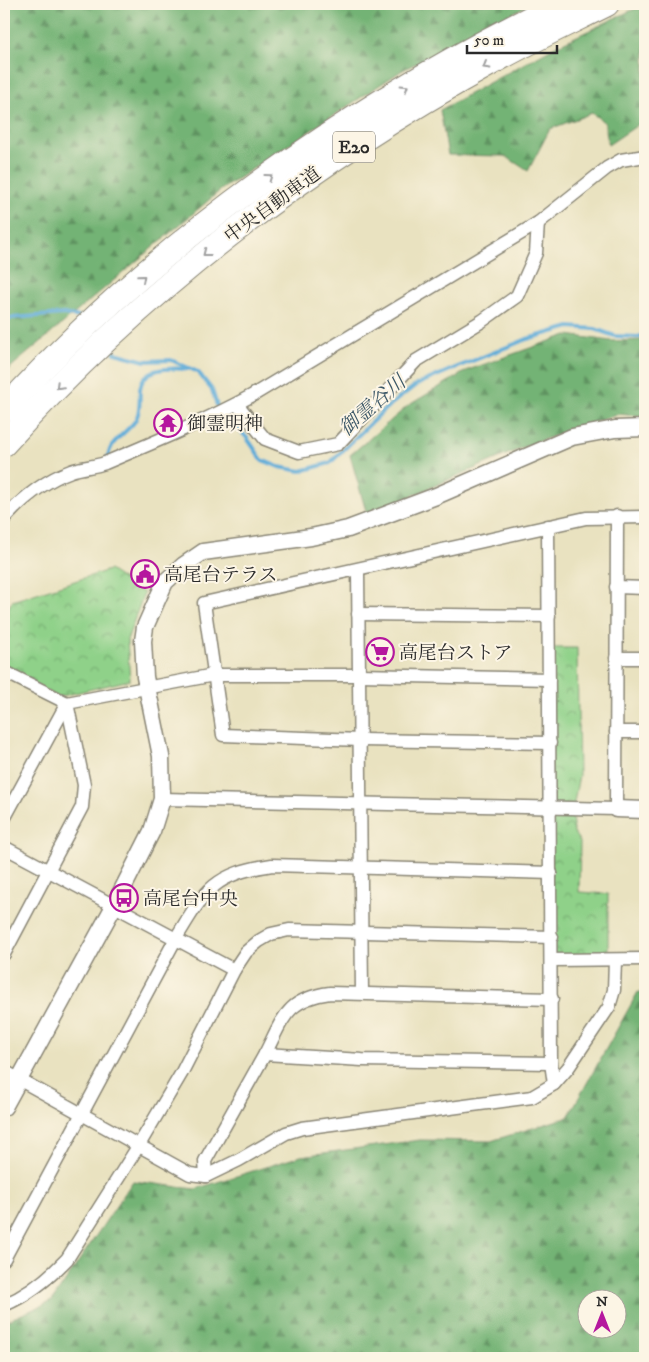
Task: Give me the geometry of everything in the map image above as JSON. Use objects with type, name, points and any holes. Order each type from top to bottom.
[{"type":"highway","name":"中央自動車道","points":[[4,410],[77,335],[165,257],[243,196],[326,137],[410,84],[506,29],[558,4]]},
{"type":"highway","name":"中央自動車道","points":[[4,444],[124,324],[196,261],[269,205],[342,154],[493,62],[607,4]]},
{"type":"street","points":[[4,519],[40,487],[71,471],[107,461],[227,409],[538,223],[607,168],[621,160],[645,156]]},
{"type":"street","points":[[227,409],[265,439],[299,452],[338,444],[416,361],[482,321],[517,296],[536,253],[538,223]]},
{"type":"street","points":[[4,1107],[114,906],[152,831],[162,799],[161,756],[147,686],[143,641],[145,627],[165,582],[184,565],[203,552],[311,537],[348,529],[436,496],[572,438],[615,430],[645,428]]},
{"type":"street","points":[[616,516],[616,809]]},
{"type":"street","points":[[550,743],[360,740],[223,734],[204,603],[358,571],[586,518],[645,517]]},
{"type":"street","points":[[548,526],[552,937],[551,1063],[554,1084]]},
{"type":"street","points":[[358,571],[362,804],[362,993]]},
{"type":"street","points":[[616,587],[645,588]]},
{"type":"street","points":[[358,614],[549,616]]},
{"type":"street","points":[[616,658],[645,658]]},
{"type":"street","points":[[4,679],[7,673],[66,703],[147,686],[214,675],[359,675],[549,679]]},
{"type":"street","points":[[4,819],[66,703]]},
{"type":"street","points":[[4,954],[82,808],[84,785],[66,703]]},
{"type":"street","points":[[616,732],[645,732]]},
{"type":"street","points":[[162,799],[645,810]]},
{"type":"street","points":[[4,847],[234,970]]},
{"type":"street","points":[[4,1259],[175,940],[197,903],[222,879],[234,873],[272,866],[551,873]]},
{"type":"street","points":[[4,1305],[16,1300],[53,1274],[67,1259],[181,1074],[234,970],[246,952],[259,941],[271,934],[289,930],[552,937]]},
{"type":"street","points":[[552,960],[645,959]]},
{"type":"street","points":[[4,1071],[190,1174],[206,1176],[239,1160],[286,1133],[302,1128],[532,1096],[554,1084],[568,1068],[609,1007],[614,990],[615,960]]},
{"type":"street","points":[[206,1176],[205,1161],[283,1018],[299,1001],[314,995],[330,993],[552,999]]},
{"type":"street","points":[[265,1054],[362,1060],[551,1063]]},
{"type":"green space","points":[[4,4],[530,4],[401,71],[222,189],[4,373]]},
{"type":"green space","points":[[645,4],[645,120],[608,145],[605,123],[592,113],[550,129],[528,171],[505,156],[448,155],[440,110],[554,47]]},
{"type":"green space","points":[[567,335],[611,341],[645,340],[645,417],[619,414],[531,444],[367,515],[350,455],[409,405],[468,370]]},
{"type":"green space","points":[[109,570],[144,593],[127,640],[130,680],[58,697],[4,669],[4,617],[12,601]]},
{"type":"green space","points":[[549,648],[577,648],[579,775],[573,808],[571,808],[574,833],[580,842],[579,892],[608,894],[608,960],[552,960]]},
{"type":"green space","points":[[638,992],[645,994],[645,1358],[4,1358],[4,1322],[52,1301],[133,1181],[195,1189],[301,1156],[420,1140],[491,1141],[568,1117]]},
{"type":"waterway","name":"御霊谷川","points":[[4,324],[11,318],[64,314],[85,318]]},
{"type":"waterway","name":"御霊谷川","points":[[111,347],[115,353],[145,361],[171,360],[198,372],[212,390],[217,406],[247,438],[262,460],[279,467],[301,471],[330,463],[385,409],[416,385],[527,339],[570,327],[595,329],[615,336],[638,337],[645,334]]},
{"type":"waterway","name":"御霊谷川","points":[[108,458],[109,451],[115,441],[131,426],[137,417],[140,390],[146,376],[158,370],[188,369]]},
{"type":"place","name":"御霊明神","points":[[168,423]]},
{"type":"place","name":"高尾台テラス","points":[[145,574]]},
{"type":"place","name":"高尾台ストア","points":[[380,652]]},
{"type":"place","name":"高尾台中央","points":[[124,898]]}]
